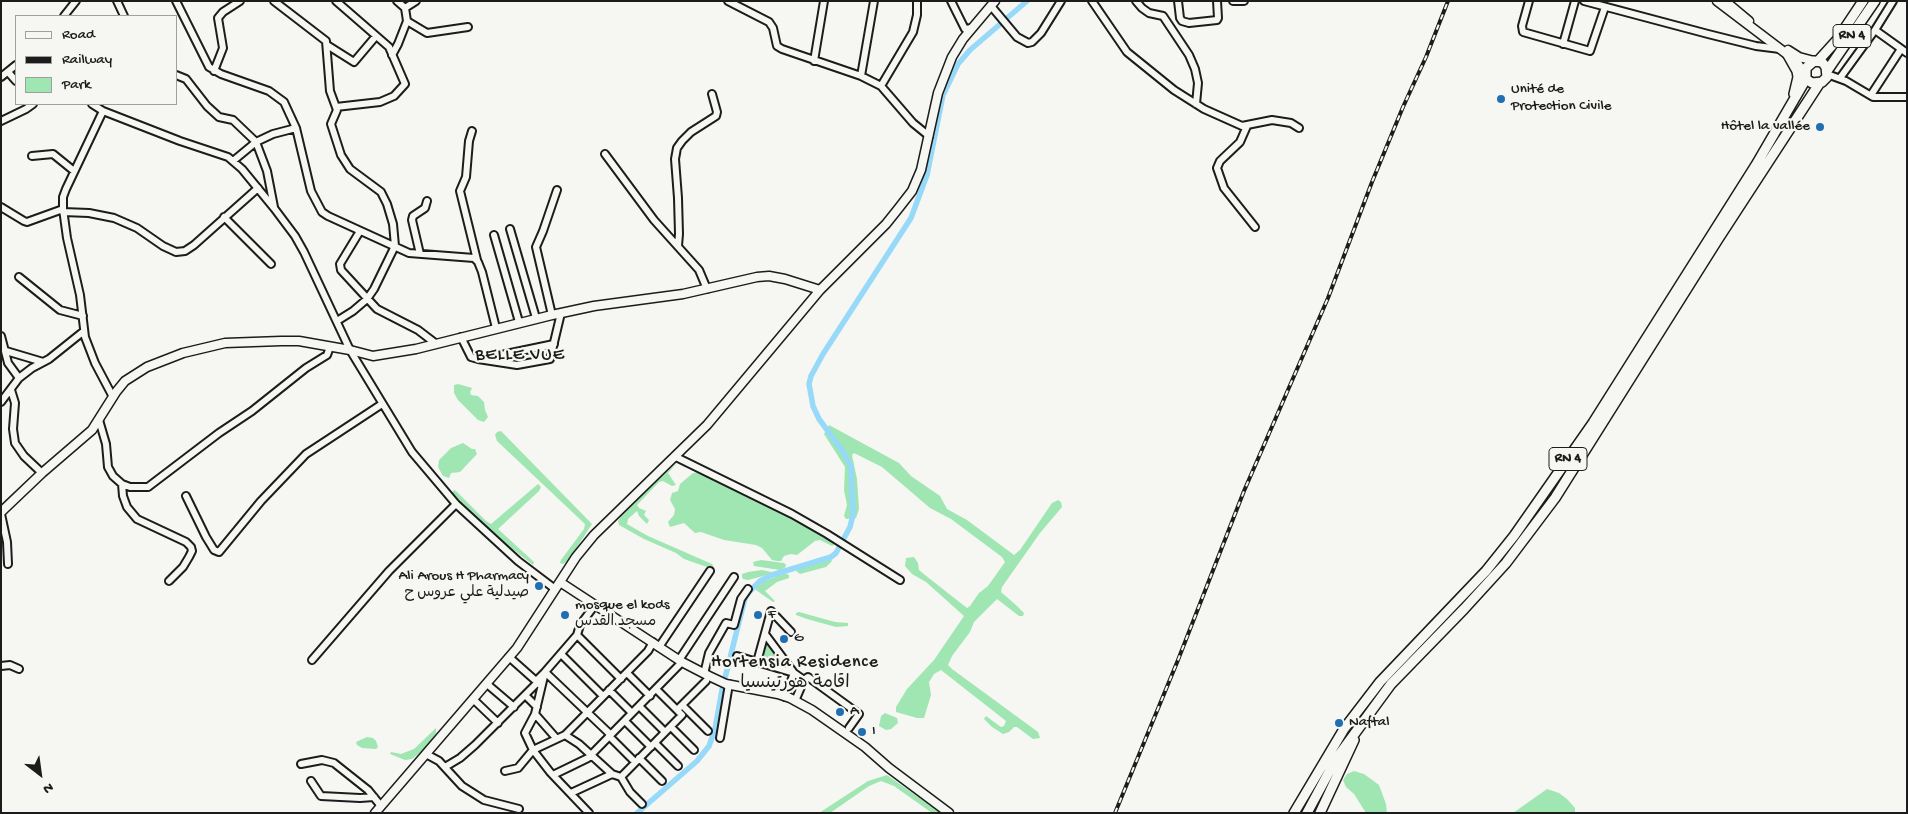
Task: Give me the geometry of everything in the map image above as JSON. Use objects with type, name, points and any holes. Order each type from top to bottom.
[{"type":"highway","name":"RN 4","points":[[1816,61],[1837,40],[1863,1]]},
{"type":"highway","name":"RN 4","points":[[1827,72],[1876,1]]},
{"type":"highway","points":[[1784,52],[1795,66],[1798,77],[1796,90],[1788,112]]},
{"type":"highway","points":[[1816,61],[1824,65],[1827,72],[1825,80],[1820,84],[1812,83],[1805,77],[1806,68],[1816,61]]},
{"type":"highway","name":"RN 4","points":[[1293,813],[1344,729],[1380,682],[1486,571],[1510,542],[1546,491],[1629,365],[1788,112],[1805,77]]},
{"type":"highway","name":"RN 4","points":[[1307,813],[1336,759],[1391,684],[1464,610],[1506,562],[1555,498],[1718,239],[1820,84]]},
{"type":"highway","name":"RN 4","points":[[1320,813],[1364,719]]},
{"type":"main road","points":[[1717,1],[1799,64],[1805,77]]},
{"type":"main road","points":[[1726,1],[1781,45],[1799,56],[1816,61]]},
{"type":"main road","points":[[378,810],[488,684],[530,629],[576,557],[604,524],[676,457],[707,425],[820,290],[886,224],[912,191],[922,170],[942,79],[955,51],[993,4]]},
{"type":"main road","points":[[1,513],[42,473],[88,433],[99,420],[125,380],[147,367],[183,353],[225,343],[281,341],[350,350],[373,356],[408,351],[519,322],[594,306],[683,294],[746,279],[769,276],[820,290]]},
{"type":"main road","points":[[557,586],[595,605],[705,677],[785,697],[812,710],[865,747],[889,768],[949,813]]},
{"type":"street","points":[[65,15],[76,1]]},
{"type":"street","points":[[117,1],[124,15]]},
{"type":"street","points":[[176,1],[206,62],[214,71],[260,87],[277,96],[287,107],[296,128],[311,191],[319,207],[328,216],[409,252],[466,257],[477,260]]},
{"type":"street","points":[[214,71],[223,48],[218,18],[223,12],[240,1]]},
{"type":"street","points":[[274,1],[326,41],[330,91],[336,107],[336,114],[331,124],[341,155],[350,169],[383,196],[393,224],[395,246],[374,289],[367,299],[337,321]]},
{"type":"street","points":[[336,1],[389,47],[405,83],[403,88],[395,95],[372,104],[346,104],[336,107]]},
{"type":"street","points":[[392,55],[407,21],[405,8],[397,1]]},
{"type":"street","points":[[405,8],[416,1]]},
{"type":"street","points":[[729,1],[769,22],[773,28],[776,44],[779,48],[861,76],[881,86],[913,123],[929,136]]},
{"type":"street","points":[[814,61],[824,1]]},
{"type":"street","points":[[861,76],[874,1]]},
{"type":"street","points":[[881,86],[912,32],[917,15],[917,1]]},
{"type":"street","points":[[951,1],[965,29],[972,28]]},
{"type":"street","points":[[993,4],[1017,37],[1028,43],[1032,42],[1041,33],[1061,1]]},
{"type":"street","points":[[1092,1],[1127,52],[1174,90],[1196,104],[1233,123],[1247,126],[1272,120],[1283,120],[1299,128]]},
{"type":"street","points":[[1136,1],[1149,13],[1163,16],[1189,55],[1198,83],[1196,104]]},
{"type":"street","points":[[1178,1],[1180,18],[1182,21],[1189,23],[1217,20],[1217,1]]},
{"type":"street","points":[[1233,1],[1244,1]]},
{"type":"street","points":[[1529,1],[1522,26],[1523,32],[1590,51],[1605,7]]},
{"type":"street","points":[[1564,44],[1575,1]]},
{"type":"street","points":[[1584,1],[1737,42],[1784,52]]},
{"type":"street","points":[[1840,78],[1875,30],[1893,1]]},
{"type":"street","points":[[407,21],[426,33],[468,27]]},
{"type":"street","points":[[1870,95],[1904,51],[1875,30]]},
{"type":"street","points":[[327,45],[354,62],[376,36]]},
{"type":"street","points":[[1,77],[15,66]]},
{"type":"street","points":[[8,72],[15,80]]},
{"type":"street","points":[[1827,72],[1870,95],[1878,97],[1906,97]]},
{"type":"street","points":[[178,76],[186,79],[207,106],[219,117],[234,120],[256,142],[267,171],[274,208]]},
{"type":"street","points":[[678,246],[678,198],[675,159],[677,148],[691,132],[716,116],[717,112],[712,94]]},
{"type":"street","points":[[1,121],[32,105]]},
{"type":"street","points":[[94,105],[103,111],[180,141],[215,151],[233,161],[274,208],[304,252],[350,350],[412,452],[456,504],[518,560],[557,586]]},
{"type":"street","points":[[103,111],[63,197],[63,211],[83,316],[84,331],[95,363],[113,397]]},
{"type":"street","points":[[1247,126],[1240,142],[1220,161],[1217,168],[1224,188],[1256,227]]},
{"type":"street","points":[[233,161],[256,142],[273,134],[296,128]]},
{"type":"street","points":[[472,131],[468,141],[466,177],[460,191],[496,328]]},
{"type":"street","points":[[32,156],[53,154],[74,171]]},
{"type":"street","points":[[605,154],[654,220],[699,270],[706,289]]},
{"type":"street","points":[[1,207],[27,222],[63,211],[89,212],[114,218],[137,228],[163,246],[176,252],[189,249],[258,188]]},
{"type":"street","points":[[552,315],[536,247],[557,190]]},
{"type":"street","points":[[420,254],[413,218],[425,208],[427,200]]},
{"type":"street","points":[[224,217],[271,264]]},
{"type":"street","points":[[510,229],[536,318]]},
{"type":"street","points":[[360,231],[340,264],[341,270],[377,309],[418,330],[435,343]]},
{"type":"street","points":[[494,234],[519,322]]},
{"type":"street","points":[[19,277],[56,308],[83,316]]},
{"type":"street","points":[[461,337],[471,357],[478,359],[517,365],[550,359],[561,313]]},
{"type":"street","points":[[1,402],[19,378],[84,331]]},
{"type":"street","points":[[1,336],[8,363],[19,378]]},
{"type":"street","points":[[478,359],[554,344]]},
{"type":"street","points":[[99,420],[106,444],[108,467],[113,476],[122,484],[136,488],[152,485],[327,354],[330,347]]},
{"type":"street","points":[[6,351],[43,362]]},
{"type":"street","points":[[11,390],[15,402],[12,428],[16,444],[24,456],[42,473]]},
{"type":"street","points":[[186,496],[206,537],[214,550],[219,552],[260,501],[306,454],[382,404]]},
{"type":"street","points":[[676,457],[792,514],[900,580]]},
{"type":"street","points":[[122,484],[123,496],[127,507],[137,518],[186,542],[191,547],[192,552],[182,568],[169,581]]},
{"type":"street","points":[[312,660],[389,571],[456,504]]},
{"type":"street","points":[[1,513],[7,542],[8,564]]},
{"type":"street","points":[[505,771],[521,766],[533,750],[565,734],[656,644],[710,571]]},
{"type":"street","points":[[553,775],[588,758],[656,690],[681,661],[734,577]]},
{"type":"street","points":[[621,777],[671,727],[705,677],[709,653],[726,623],[734,625],[741,599],[748,589]]},
{"type":"street","points":[[570,643],[571,636],[595,605]]},
{"type":"street","points":[[757,662],[771,611],[791,632]]},
{"type":"street","points":[[445,767],[460,758],[498,724],[538,683],[545,672],[577,635],[580,625]]},
{"type":"street","points":[[765,634],[794,672],[804,680]]},
{"type":"street","points":[[577,635],[621,679]]},
{"type":"street","points":[[561,654],[603,696]]},
{"type":"street","points":[[737,656],[794,672]]},
{"type":"street","points":[[509,657],[538,683]]},
{"type":"street","points":[[1,666],[10,665],[19,669]]},
{"type":"street","points":[[545,672],[610,735],[662,781]]},
{"type":"street","points":[[785,697],[794,672]]},
{"type":"street","points":[[627,673],[650,696]]},
{"type":"street","points":[[795,701],[804,680],[808,677],[860,714],[850,728]]},
{"type":"street","points":[[538,683],[537,707],[526,733],[533,750],[553,775],[589,813]]},
{"type":"street","points":[[488,684],[514,707]]},
{"type":"street","points":[[720,738],[729,684]]},
{"type":"street","points":[[609,690],[632,713]]},
{"type":"street","points":[[656,690],[708,731]]},
{"type":"street","points":[[525,695],[537,707]]},
{"type":"street","points":[[473,699],[498,724]]},
{"type":"street","points":[[639,706],[665,732]]},
{"type":"street","points":[[535,714],[556,738]]},
{"type":"street","points":[[625,721],[678,766]]},
{"type":"street","points":[[671,727],[694,750]]},
{"type":"street","points":[[565,734],[591,754],[612,774],[621,777],[630,792],[642,804]]},
{"type":"street","points":[[426,754],[445,767],[462,786],[484,800],[519,809]]},
{"type":"street","points":[[302,764],[322,760],[334,763],[374,796],[378,810]]},
{"type":"street","points":[[571,793],[612,774]]},
{"type":"street","points":[[311,781],[321,796],[360,798],[374,796]]},
{"type":"green space","points":[[458,384],[472,388],[471,395],[478,396],[484,402],[488,417],[484,422],[478,420],[458,400],[454,393],[454,385]]},
{"type":"green space","points":[[829,425],[899,463],[911,476],[940,496],[947,509],[967,520],[1014,555],[1020,550],[1052,503],[1058,500],[1061,502],[1062,507],[1040,533],[1002,587],[1001,592],[1024,613],[1023,616],[1019,616],[997,599],[974,622],[970,632],[952,656],[948,665],[1038,732],[1040,738],[1033,739],[1017,727],[1003,734],[992,727],[984,719],[986,716],[1001,727],[1004,726],[1006,721],[941,670],[934,674],[929,682],[931,695],[924,718],[896,712],[896,707],[907,689],[934,660],[964,616],[926,582],[912,574],[905,566],[906,558],[914,557],[918,563],[919,570],[967,608],[979,593],[988,586],[1005,562],[1002,557],[951,519],[930,508],[882,467],[854,453],[852,455],[857,479],[859,509],[856,518],[846,519],[844,516],[847,505],[844,490],[845,467],[824,434]]},
{"type":"green space","points":[[501,431],[592,524],[568,561],[563,564],[560,563],[561,560],[584,529],[585,524],[497,441],[495,435]]},
{"type":"green space","points":[[463,443],[475,449],[477,454],[460,472],[451,473],[449,478],[443,476],[438,467],[439,460],[451,448]]},
{"type":"green space","points":[[677,463],[668,473],[676,485],[672,486],[663,481],[659,482],[637,505],[646,511],[644,515],[649,520],[647,524],[637,511],[628,519],[627,524],[648,536],[712,564],[714,568],[684,559],[676,553],[644,539],[619,525],[618,521],[627,507]]},
{"type":"green space","points":[[702,472],[831,538],[835,544],[832,546],[820,540],[815,541],[797,555],[784,556],[781,561],[777,561],[772,560],[762,548],[756,545],[724,540],[701,532],[695,533],[684,523],[670,527],[668,522],[674,515],[675,509],[670,500],[672,493],[678,491],[680,484],[693,473]]},
{"type":"green space","points":[[538,484],[541,487],[539,491],[498,529],[534,562],[533,565],[487,529],[451,494],[454,490],[456,491],[491,524]]},
{"type":"green space","points":[[831,559],[832,561],[826,567],[800,574],[796,571],[797,569]]},
{"type":"green space","points":[[761,560],[784,563],[786,565],[785,568],[780,570],[754,566],[753,562]]},
{"type":"green space","points":[[762,570],[771,572],[771,574],[748,580],[742,577],[742,574]]},
{"type":"green space","points":[[784,573],[789,575],[789,578],[777,582],[765,591],[775,601],[773,602],[756,590],[763,582]]},
{"type":"green space","points":[[799,612],[835,622],[848,623],[848,626],[836,627],[807,619],[796,615]]},
{"type":"green space","points":[[766,642],[786,667],[761,660]]},
{"type":"green space","points":[[885,713],[897,718],[898,723],[891,729],[886,730],[879,726],[881,716]]},
{"type":"green space","points":[[436,728],[434,737],[412,759],[405,760],[390,754],[391,752],[401,754],[414,749]]},
{"type":"green space","points":[[367,737],[373,738],[376,741],[378,747],[376,749],[362,748],[357,745],[356,742]]},
{"type":"green space","points":[[1354,771],[1364,774],[1379,785],[1386,804],[1387,813],[1366,813],[1354,794],[1346,787],[1343,780],[1347,774]]},
{"type":"green space","points":[[887,775],[941,813],[932,813],[894,786],[881,781],[869,786],[830,813],[819,813],[868,781]]},
{"type":"green space","points":[[1547,789],[1559,793],[1567,799],[1575,808],[1575,813],[1513,813]]},
{"type":"waterway","points":[[637,813],[697,761],[709,746],[715,729],[722,690],[745,598],[750,591],[760,581],[772,575],[831,557],[836,553],[850,527],[853,515],[851,467],[844,453],[819,419],[813,406],[809,384],[811,376],[823,354],[911,218],[927,175],[943,95],[958,64],[970,50],[1027,1]]},
{"type":"railway","points":[[1115,813],[1178,660],[1244,491],[1328,298],[1372,182],[1448,1]]},
{"type":"place","name":"Unité de Protection Civile","points":[[1501,99]]},
{"type":"place","name":"Hôtel la vallée","points":[[1820,127]]},
{"type":"place","name":"Ali Arous H Pharmacy صيدلية علي عروس ح","points":[[539,586]]},
{"type":"place","name":"mosque el kods مسجد القدس","points":[[565,615]]},
{"type":"place","name":"F","points":[[758,615]]},
{"type":"place","name":"G","points":[[784,639]]},
{"type":"place","name":"A","points":[[840,712]]},
{"type":"place","name":"Naftal","points":[[1339,723]]},
{"type":"place","name":"I","points":[[862,732]]},
{"type":"district","name":"BELLE VUE","points":[[520,356]]},
{"type":"district","name":"Hortensia Residence اقامة هورتينسيا","points":[[795,673]]}]
